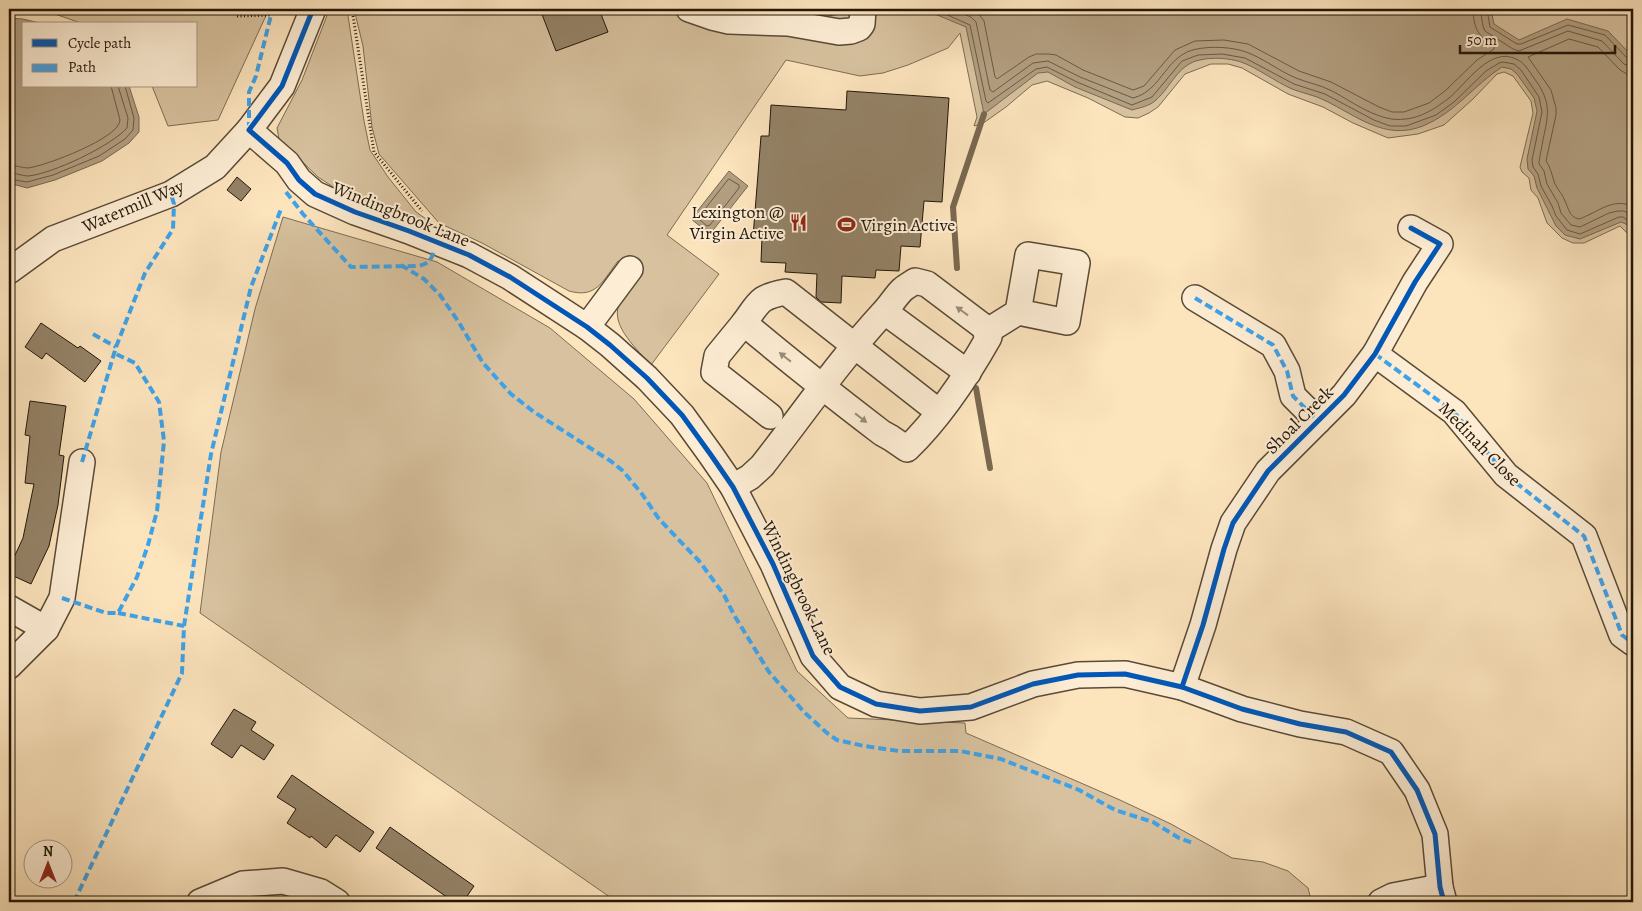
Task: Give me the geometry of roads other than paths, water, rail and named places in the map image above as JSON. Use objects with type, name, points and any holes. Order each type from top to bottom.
[{"type":"street","points":[[249,130],[282,86],[313,9]]},
{"type":"street","points":[[688,9],[729,21],[788,23],[838,32],[851,31],[858,28],[862,24],[863,13]]},
{"type":"street","name":"Watermill Way","points":[[9,271],[53,240],[110,216],[171,194],[215,167],[249,130]]},
{"type":"street","name":"Windingbrook Lane","points":[[249,130],[287,163],[299,180],[315,194],[355,212],[469,255],[510,276],[587,327],[647,378],[682,415],[733,487],[773,564],[814,656],[840,687],[876,704],[920,712],[971,707],[1033,684],[1078,675],[1125,674],[1182,686],[1242,709],[1300,724],[1346,732],[1391,752],[1417,790],[1435,834],[1442,895]]},
{"type":"street","name":"Shoal Creek","points":[[1182,686],[1203,625],[1233,523],[1268,471],[1344,395],[1375,354],[1415,282],[1440,244],[1411,228]]},
{"type":"street","points":[[587,327],[630,269]]},
{"type":"street","points":[[733,487],[750,477],[762,466],[823,387],[854,346],[902,290],[915,281],[927,284],[984,327],[989,337],[968,373],[919,438],[908,449],[882,433],[823,387],[744,323]]},
{"type":"street","points":[[770,416],[714,372],[717,356],[759,302],[768,296],[786,292],[939,412]]},
{"type":"street","points":[[1195,298],[1273,346],[1287,371],[1294,396],[1318,421]]},
{"type":"street","points":[[885,312],[968,373]]},
{"type":"street","points":[[986,332],[1018,312]]},
{"type":"street","name":"Medinah Close","points":[[1375,354],[1454,412],[1506,475],[1584,536],[1622,635],[1633,643]]},
{"type":"street","points":[[9,666],[46,629],[62,598],[82,462]]},
{"type":"street","points":[[9,608],[46,629]]},
{"type":"street","points":[[200,902],[243,884],[283,881],[321,892],[336,902]]},
{"type":"street","points":[[1381,902],[1393,896],[1442,895]]},
{"type":"water","points":[[744,9],[1491,9],[1494,24],[1519,40],[1567,19],[1608,31],[1633,57],[1633,231],[1628,225],[1621,222],[1580,239],[1565,235],[1556,226],[1537,188],[1534,176],[1528,169],[1527,159],[1537,111],[1534,98],[1517,74],[1511,69],[1502,67],[1445,114],[1423,126],[1409,130],[1396,131],[1372,125],[1320,98],[1286,86],[1247,64],[1220,58],[1192,62],[1180,71],[1154,102],[1132,110],[1075,87],[1048,72],[1038,73],[984,114],[966,27],[930,12],[870,10],[820,17]]},
{"type":"water","points":[[9,18],[36,22],[22,22],[22,88],[130,88],[139,117],[139,132],[129,143],[102,161],[55,180],[27,188],[9,183]]},
{"type":"water","points":[[729,171],[748,186],[710,234],[691,219]]},
{"type":"waterway","points":[[957,268],[953,207],[984,114]]},
{"type":"waterway","points":[[976,388],[990,468]]},
{"type":"place","name":"Lexington @ Virgin Active","points":[[798,222]]},
{"type":"place","name":"Virgin Active","points":[[847,225]]}]
